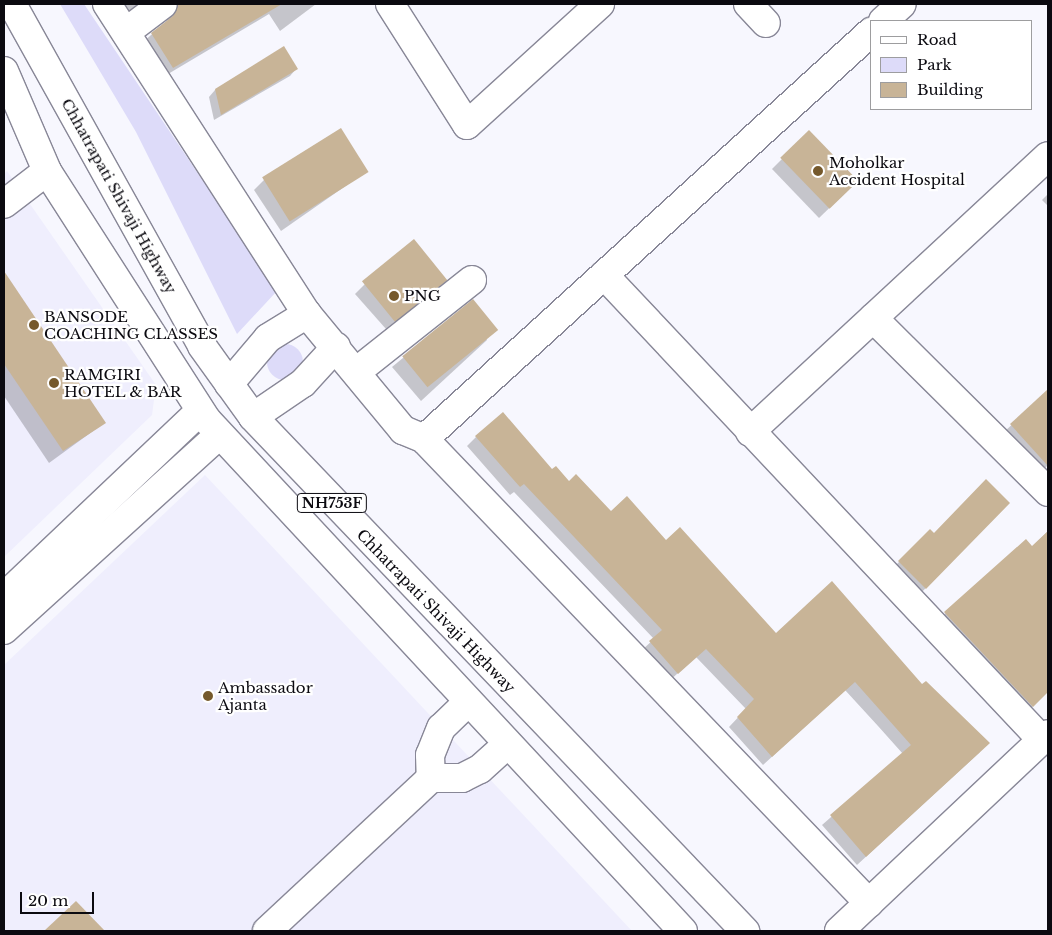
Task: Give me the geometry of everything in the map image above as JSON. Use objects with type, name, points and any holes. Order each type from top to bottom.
[{"type":"main road","name":"Chhatrapati Shivaji Highway","points":[[12,4],[202,346],[253,417],[745,931]]},
{"type":"main road","points":[[107,4],[307,314],[403,430],[424,439],[869,902]]},
{"type":"main road","points":[[126,32],[163,4]]},
{"type":"main road","points":[[390,4],[468,125],[600,4]]},
{"type":"main road","points":[[884,20],[902,4]]},
{"type":"main road","points":[[424,439],[870,33]]},
{"type":"main road","name":"NH753F","points":[[4,71],[47,171],[200,411],[219,434],[507,745],[683,931]]},
{"type":"main road","points":[[750,432],[1048,156]]},
{"type":"main road","points":[[4,204],[47,171]]},
{"type":"main road","points":[[604,275],[750,432],[1045,737],[839,931]]},
{"type":"main road","points":[[356,372],[472,280]]},
{"type":"main road","points":[[229,384],[268,338],[307,314]]},
{"type":"main road","points":[[873,318],[1048,492]]},
{"type":"main road","points":[[253,417],[303,383],[336,347]]},
{"type":"main road","points":[[4,597],[200,411]]},
{"type":"main road","points":[[4,630],[219,434]]},
{"type":"main road","points":[[432,778],[430,755],[441,728],[468,702]]},
{"type":"main road","points":[[267,931],[432,778],[462,778],[480,769],[507,745]]},
{"type":"shaded area","points":[[7,171],[156,385],[152,415],[4,557],[4,174]]},
{"type":"shaded area","name":"Ambassador Ajanta","points":[[205,475],[632,931],[4,931],[4,665]]},
{"type":"green space","points":[[60,4],[84,4],[277,291],[237,334],[136,132]]},
{"type":"green space","points":[[285,344],[292,345],[298,349],[302,355],[302,369],[298,375],[292,379],[285,380],[278,379],[272,375],[268,369],[267,362],[268,355],[272,349],[278,345]]},
{"type":"building","points":[[178,4],[282,4],[173,68],[151,33],[173,16]]},
{"type":"building","points":[[284,46],[298,69],[221,115],[215,89]]},
{"type":"building","points":[[341,128],[369,172],[290,221],[262,177]]},
{"type":"building","points":[[809,130],[858,181],[830,209],[780,158]]},
{"type":"building","points":[[414,239],[447,280],[395,322],[362,281]]},
{"type":"building","points":[[4,271],[106,423],[63,451],[4,364]]},
{"type":"building","points":[[473,299],[498,330],[427,387],[402,356]]},
{"type":"building","points":[[1048,389],[1048,466],[1010,424]]},
{"type":"building","points":[[503,412],[552,469],[556,466],[569,481],[576,474],[611,511],[627,496],[666,540],[680,527],[776,633],[832,581],[922,684],[926,681],[990,743],[866,857],[830,815],[911,745],[855,682],[772,757],[737,717],[754,699],[706,649],[678,674],[649,641],[662,630],[524,484],[520,487],[475,436]]},
{"type":"building","points":[[986,479],[1010,503],[926,589],[898,561],[930,529],[934,533]]},
{"type":"building","points":[[1048,531],[1048,692],[1033,707],[944,612],[1026,539],[1032,546]]},
{"type":"building","points":[[76,901],[105,931],[44,931]]},
{"type":"place","name":"Moholkar Accident Hospital","points":[[818,171]]},
{"type":"place","name":"PNG","points":[[394,296]]},
{"type":"place","name":"BANSODE COACHING CLASSES","points":[[34,325]]},
{"type":"place","name":"RAMGIRI HOTEL & BAR","points":[[54,383]]},
{"type":"place","name":"Ambassador Ajanta","points":[[208,696]]}]
